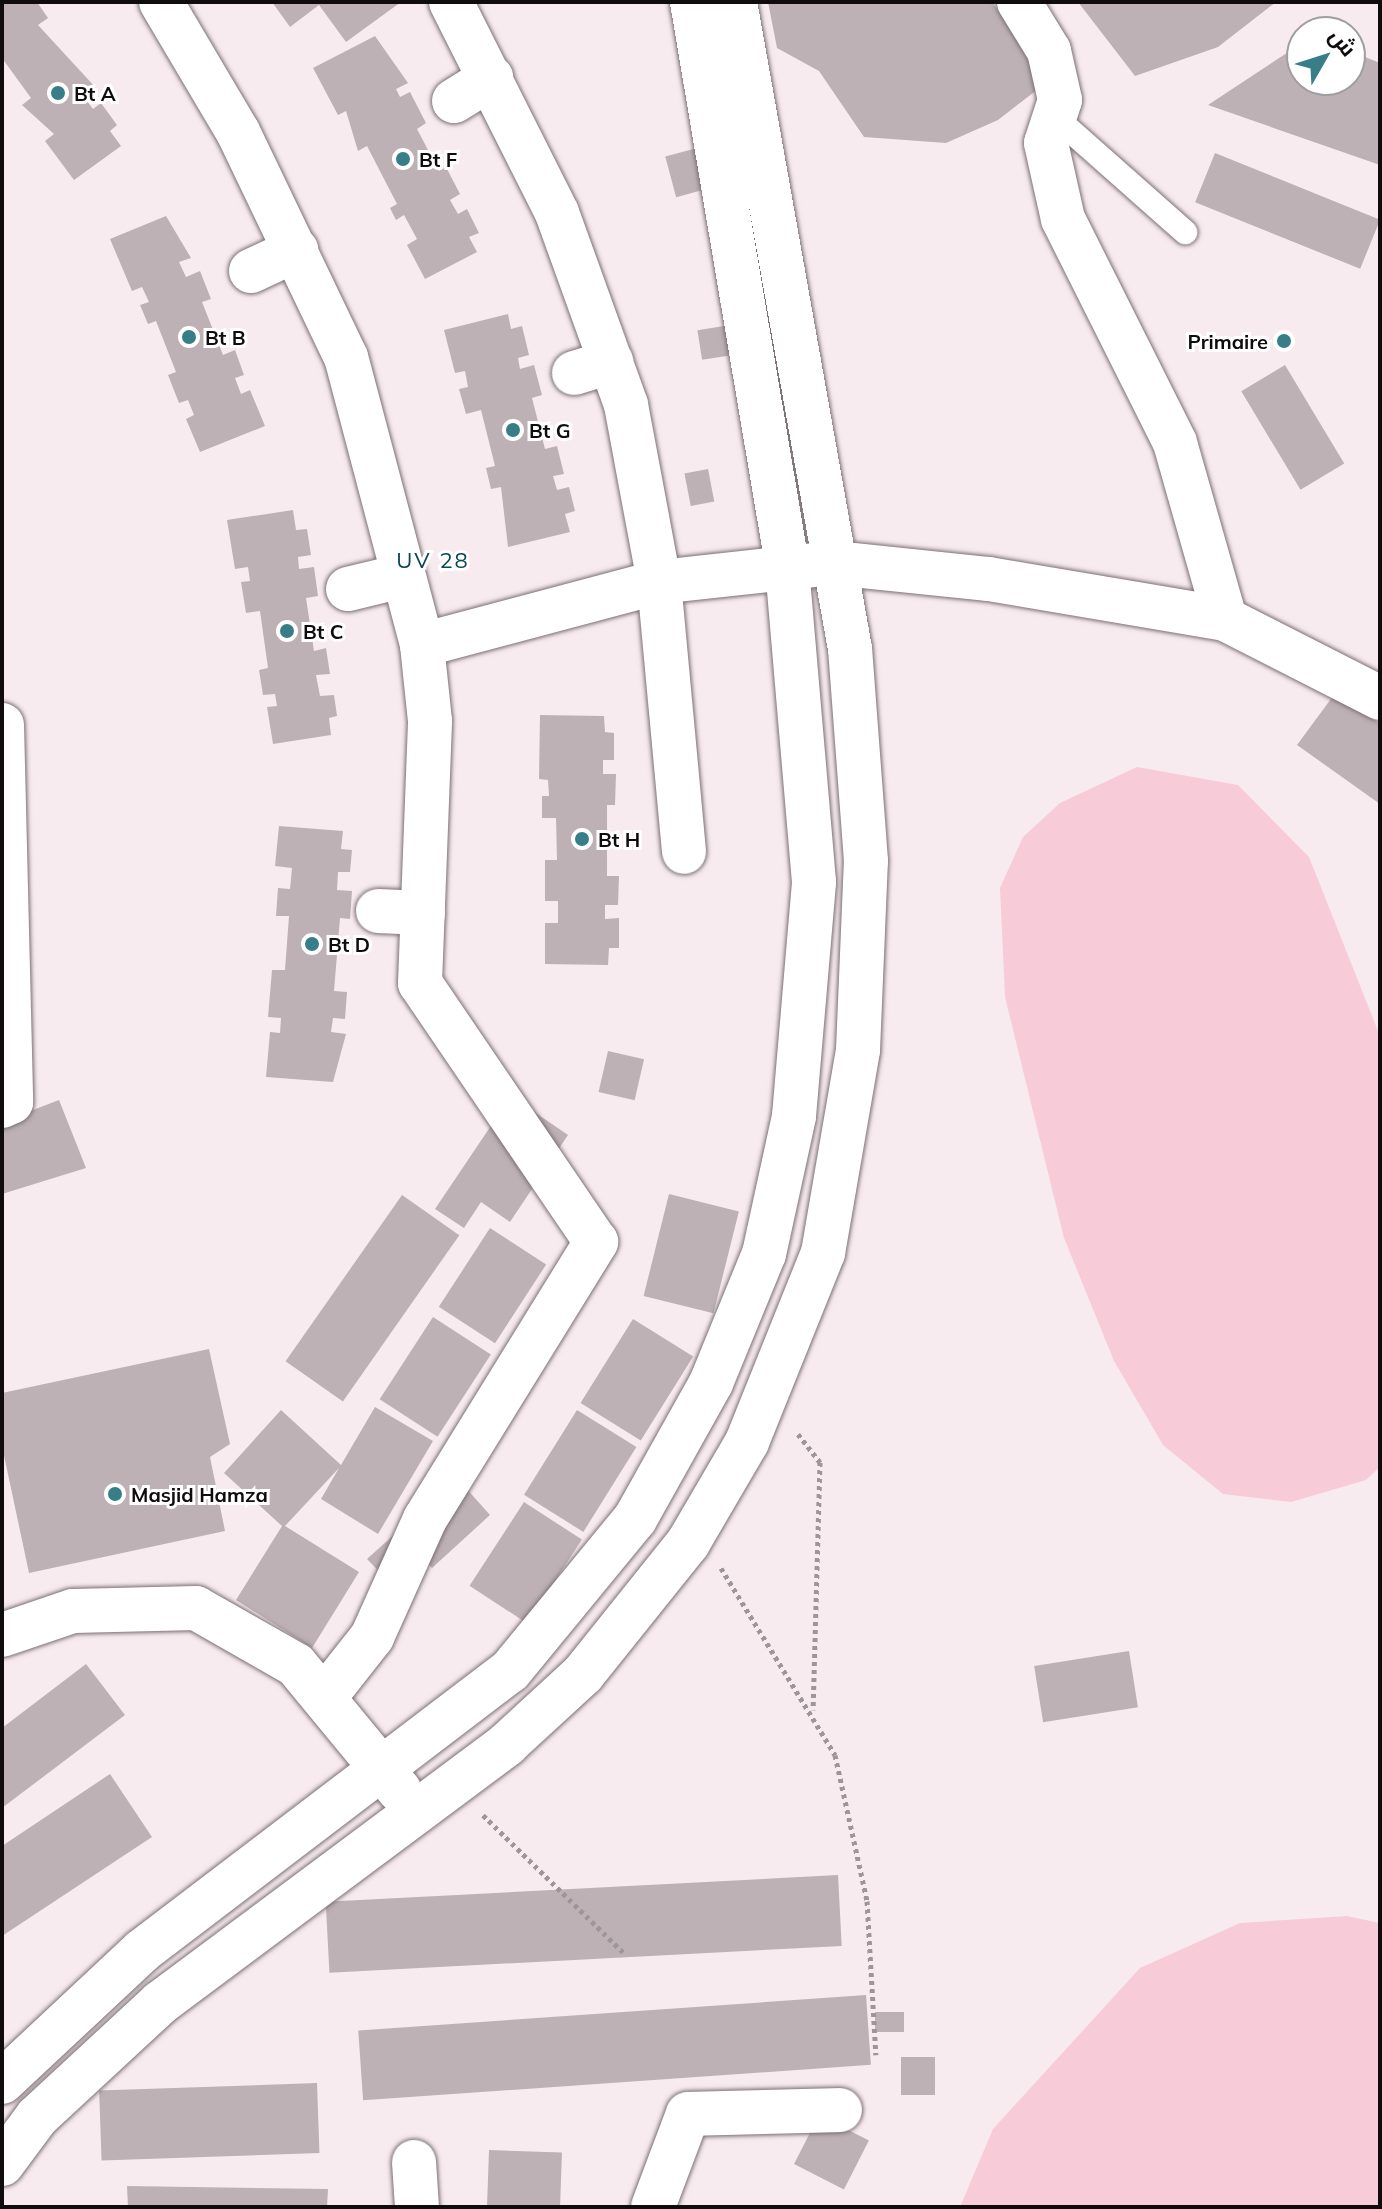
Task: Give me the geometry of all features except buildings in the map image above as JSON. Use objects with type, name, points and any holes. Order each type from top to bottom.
[{"type":"street","points":[[161,2],[238,132],[346,357],[422,645],[430,721],[420,983],[596,1242],[425,1519],[372,1637],[327,1694]]},
{"type":"street","points":[[451,2],[557,213],[592,368],[659,582],[664,772],[684,852]]},
{"type":"street","points":[[2,2082],[142,1951],[384,1770],[510,1671],[635,1519],[711,1383],[764,1254],[794,1116],[814,882],[787,564],[692,2]]},
{"type":"street","points":[[2,2164],[37,2117],[160,2003],[507,1744],[583,1674],[688,1543],[760,1415],[823,1253],[858,1050],[866,876],[850,649],[735,2]]},
{"type":"street","points":[[1019,2],[1049,51],[1060,100],[1046,143],[1063,219],[1175,443],[1225,619]]},
{"type":"street","points":[[454,101],[491,78]]},
{"type":"street","points":[[251,271],[296,250]]},
{"type":"street","points":[[422,645],[659,582],[787,564],[834,563],[1225,619],[1380,698]]},
{"type":"street","points":[[348,589],[402,576]]},
{"type":"street","points":[[2,725],[11,1102],[2,1106]]},
{"type":"street","points":[[378,911],[423,913]]},
{"type":"street","points":[[2,1635],[73,1611],[196,1608],[296,1665],[327,1694],[415,1811]]},
{"type":"street","points":[[653,2207],[688,2114],[840,2110]]},
{"type":"street","points":[[414,2162],[417,2207]]},
{"type":"lane","points":[[1055,117],[1185,232]]},
{"type":"path","points":[[798,1434],[820,1462],[813,1711]]},
{"type":"path","points":[[720,1567],[813,1711],[835,1755],[867,1901],[876,2055]]},
{"type":"path","points":[[479,1811],[626,1955]]},
{"type":"shaded area","points":[[1137,767],[1238,785],[1309,857],[1380,1036],[1380,1467],[1366,1480],[1291,1502],[1223,1494],[1163,1445],[1114,1361],[1064,1238],[1005,997],[1000,888],[1023,837],[1060,803]]},
{"type":"shaded area","points":[[1347,1916],[1380,1923],[1380,2207],[960,2207],[993,2129],[1140,1968],[1240,1923]]},
{"type":"place","name":"Bt A","points":[[58,93]]},
{"type":"place","name":"Bt F","points":[[403,159]]},
{"type":"place","name":"Bt B","points":[[189,337]]},
{"type":"place","name":"Primaire","points":[[1284,341]]},
{"type":"place","name":"Bt G","points":[[513,430]]},
{"type":"place","name":"Bt C","points":[[287,631]]},
{"type":"place","name":"Bt H","points":[[582,839]]},
{"type":"place","name":"Bt D","points":[[312,944]]},
{"type":"place","name":"Masjid Hamza","points":[[115,1494]]},
{"type":"district","name":"UV 28","points":[[433,561]]}]
